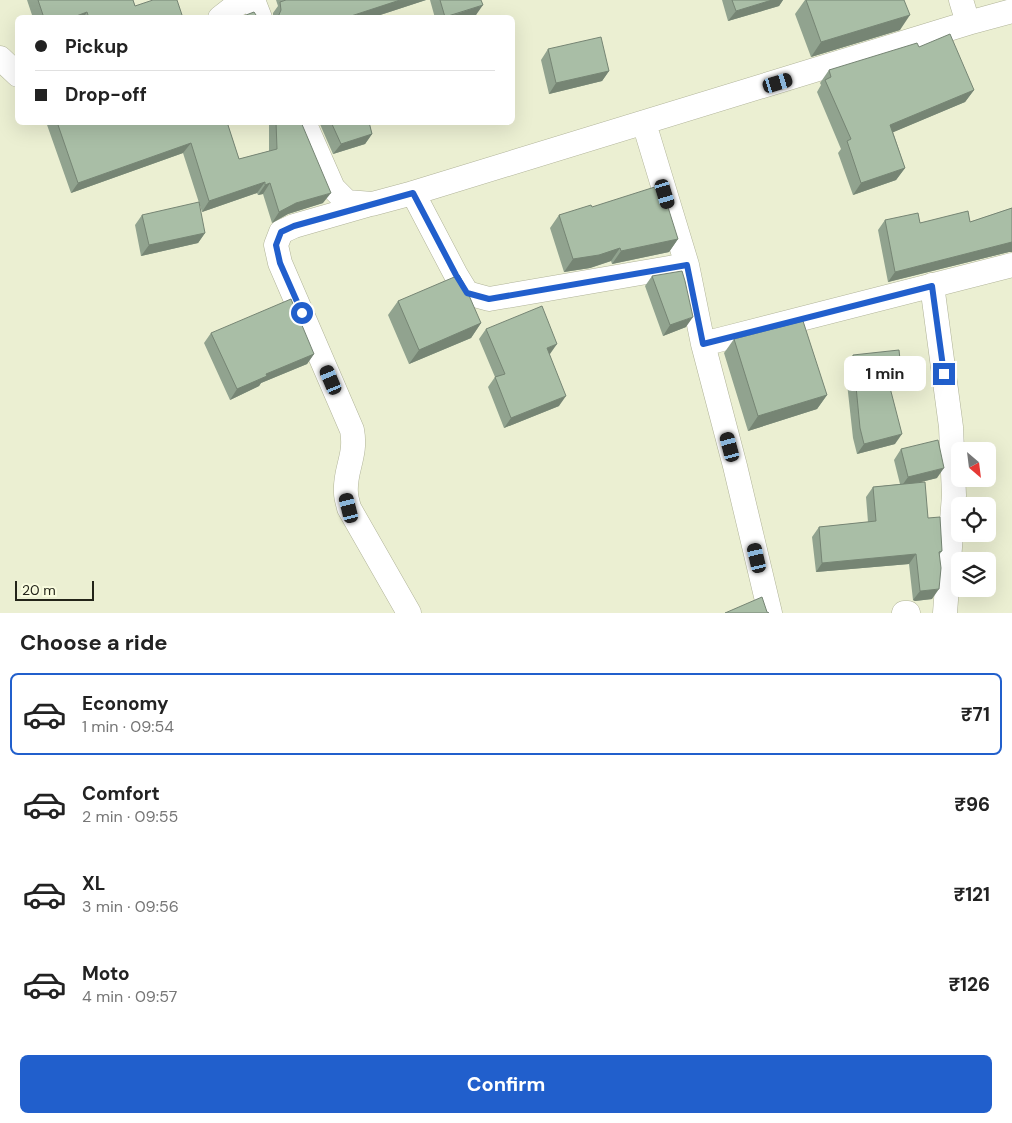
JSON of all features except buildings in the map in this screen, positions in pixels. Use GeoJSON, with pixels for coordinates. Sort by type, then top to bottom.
{"type":"FeatureCollection","features":[{"type":"Feature","properties":{"kind":"street"},"geometry":{"type":"LineString","coordinates":[[224,15],[243,0]]}},
{"type":"Feature","properties":{"kind":"street"},"geometry":{"type":"LineString","coordinates":[[252,0],[259,15]]}},
{"type":"Feature","properties":{"kind":"street"},"geometry":{"type":"LineString","coordinates":[[961,0],[968,23]]}},
{"type":"Feature","properties":{"kind":"street"},"geometry":{"type":"LineString","coordinates":[[409,613],[349,508],[346,480],[355,443],[352,430],[280,263],[276,245],[281,232],[294,226],[413,193],[1012,11]]}},
{"type":"Feature","properties":{"kind":"street"},"geometry":{"type":"LineString","coordinates":[[0,58],[15,72]]}},
{"type":"Feature","properties":{"kind":"street"},"geometry":{"type":"LineString","coordinates":[[644,123],[687,265],[703,344],[735,466],[770,613]]}},
{"type":"Feature","properties":{"kind":"street"},"geometry":{"type":"LineString","coordinates":[[305,125],[333,188],[347,202],[372,204]]}},
{"type":"Feature","properties":{"kind":"street"},"geometry":{"type":"LineString","coordinates":[[413,193],[467,293],[489,299],[687,265]]}},
{"type":"Feature","properties":{"kind":"street"},"geometry":{"type":"LineString","coordinates":[[703,344],[1012,265]]}},
{"type":"Feature","properties":{"kind":"street"},"geometry":{"type":"LineString","coordinates":[[932,286],[952,427],[954,495],[946,613]]}},
{"type":"Feature","properties":{"kind":"route"},"geometry":{"type":"LineString","coordinates":[[302,313],[280,263],[276,245],[281,232],[294,226],[413,193],[467,293],[489,299],[687,265],[703,344],[932,286],[944,374]]}}]}
